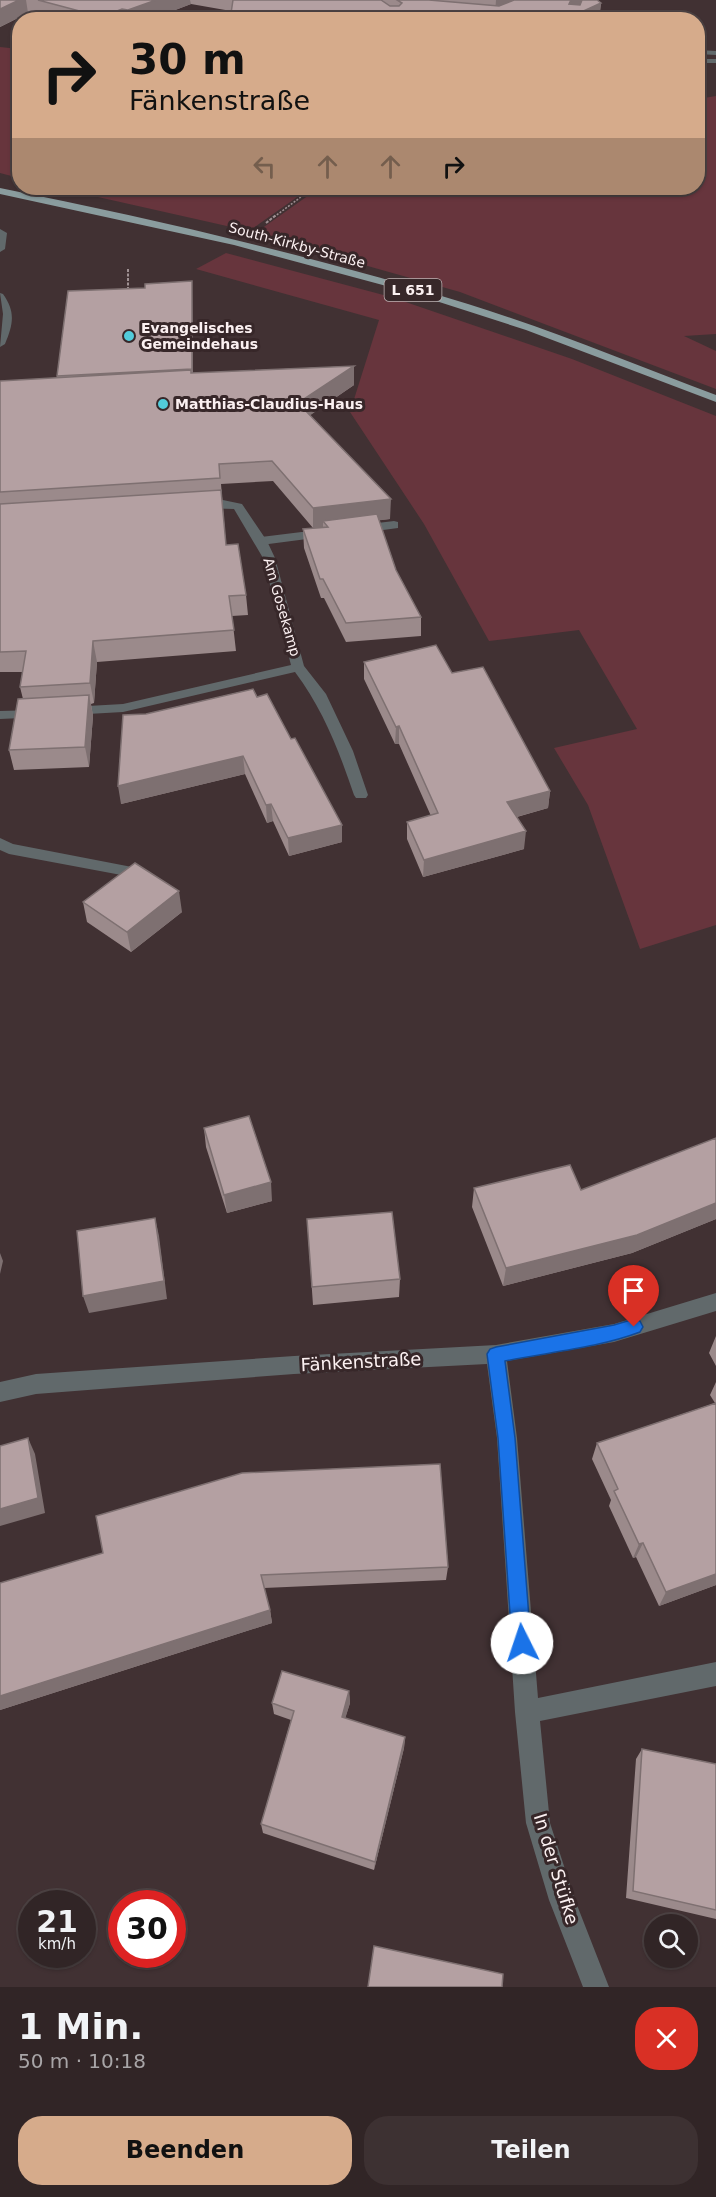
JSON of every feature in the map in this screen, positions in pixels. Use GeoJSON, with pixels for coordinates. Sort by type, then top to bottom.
{"type":"FeatureCollection","features":[{"type":"Feature","properties":{"kind":"main road","name":"South-Kirkby-Straße"},"geometry":{"type":"LineString","coordinates":[[22,195],[238,243],[468,307],[716,399]]}},
{"type":"Feature","properties":{"kind":"street"},"geometry":{"type":"LineString","coordinates":[[576,12],[589,6],[599,12]]}},
{"type":"Feature","properties":{"kind":"street"},"geometry":{"type":"LineString","coordinates":[[0,232],[0,249]]}},
{"type":"Feature","properties":{"kind":"street"},"geometry":{"type":"LineString","coordinates":[[0,296],[8,307],[10,316],[0,344]]}},
{"type":"Feature","properties":{"kind":"street","name":"Am Gosekamp"},"geometry":{"type":"LineString","coordinates":[[183,506],[218,503],[238,506],[261,541],[269,558],[298,667],[319,694],[346,751],[361,795]]}},
{"type":"Feature","properties":{"kind":"street"},"geometry":{"type":"LineString","coordinates":[[261,541],[394,525]]}},
{"type":"Feature","properties":{"kind":"street","name":"Am Gosekamp"},"geometry":{"type":"LineString","coordinates":[[0,715],[123,708],[298,667]]}},
{"type":"Feature","properties":{"kind":"street"},"geometry":{"type":"LineString","coordinates":[[0,843],[9,849],[132,872]]}},
{"type":"Feature","properties":{"kind":"street","name":"Fänkenstraße"},"geometry":{"type":"LineString","coordinates":[[0,1392],[36,1384],[235,1369],[496,1354],[614,1333],[716,1302]]}},
{"type":"Feature","properties":{"kind":"street","name":"In der Stüfke"},"geometry":{"type":"LineString","coordinates":[[496,1354],[507,1438],[527,1712],[538,1823],[562,1900],[596,1987]]}},
{"type":"Feature","properties":{"kind":"street"},"geometry":{"type":"LineString","coordinates":[[527,1712],[716,1674]]}},
{"type":"Feature","properties":{"kind":"path"},"geometry":{"type":"LineString","coordinates":[[238,243],[306,195]]}},
{"type":"Feature","properties":{"kind":"path"},"geometry":{"type":"LineString","coordinates":[[128,269],[128,301]]}},
{"type":"Feature","properties":{"kind":"shaded area"},"geometry":{"type":"Polygon","coordinates":[[[0,47],[12,48],[12,176],[0,173],[0,47]]]}},
{"type":"Feature","properties":{"kind":"shaded area"},"geometry":{"type":"Polygon","coordinates":[[[716,96],[716,334],[684,336],[716,351],[716,389],[460,292],[254,234],[309,195],[705,195],[705,98],[716,96]]]}},
{"type":"Feature","properties":{"kind":"shaded area"},"geometry":{"type":"Polygon","coordinates":[[[89,195],[300,195],[249,231],[89,195]]]}},
{"type":"Feature","properties":{"kind":"shaded area"},"geometry":{"type":"Polygon","coordinates":[[[226,253],[391,297],[572,359],[716,416],[716,925],[640,949],[588,805],[554,748],[637,729],[579,630],[489,641],[424,524],[350,412],[379,320],[196,269],[226,253]]]}},
{"type":"Feature","properties":{"kind":"building"},"geometry":{"type":"Polygon","coordinates":[[[0,0],[19,0],[0,9],[0,0]]]}},
{"type":"Feature","properties":{"kind":"building"},"geometry":{"type":"Polygon","coordinates":[[[38,0],[156,0],[128,10],[83,12],[38,0]]]}},
{"type":"Feature","properties":{"kind":"building"},"geometry":{"type":"Polygon","coordinates":[[[233,0],[381,0],[390,6],[399,6],[402,3],[397,0],[429,0],[499,6],[514,0],[571,0],[569,4],[580,5],[582,0],[597,0],[601,3],[581,12],[231,12],[233,0]]]}},
{"type":"Feature","properties":{"kind":"building"},"geometry":{"type":"Polygon","coordinates":[[[192,281],[192,369],[57,376],[68,291],[145,288],[145,284],[192,281]]]}},
{"type":"Feature","properties":{"kind":"building"},"geometry":{"type":"Polygon","coordinates":[[[354,366],[298,403],[391,499],[313,508],[272,461],[219,464],[220,478],[0,492],[0,381],[191,370],[191,373],[354,366]]]}},
{"type":"Feature","properties":{"kind":"building"},"geometry":{"type":"Polygon","coordinates":[[[221,490],[226,545],[238,544],[246,595],[229,596],[234,630],[93,641],[90,683],[20,687],[26,651],[0,652],[0,504],[221,490]]]}},
{"type":"Feature","properties":{"kind":"building"},"geometry":{"type":"Polygon","coordinates":[[[377,514],[396,570],[421,617],[346,623],[323,579],[320,579],[303,529],[328,527],[323,521],[377,514]]]}},
{"type":"Feature","properties":{"kind":"building"},"geometry":{"type":"Polygon","coordinates":[[[436,645],[452,673],[483,667],[550,791],[507,802],[526,831],[424,860],[407,822],[438,813],[399,726],[396,727],[364,662],[436,645]]]}},
{"type":"Feature","properties":{"kind":"building"},"geometry":{"type":"Polygon","coordinates":[[[253,689],[257,697],[267,694],[291,739],[295,738],[342,825],[288,838],[271,804],[266,805],[243,756],[118,786],[123,715],[146,714],[253,689]]]}},
{"type":"Feature","properties":{"kind":"building"},"geometry":{"type":"Polygon","coordinates":[[[89,695],[85,747],[9,750],[18,699],[89,695]]]}},
{"type":"Feature","properties":{"kind":"building"},"geometry":{"type":"Polygon","coordinates":[[[135,863],[179,891],[127,932],[83,902],[135,863]]]}},
{"type":"Feature","properties":{"kind":"building"},"geometry":{"type":"Polygon","coordinates":[[[249,1116],[271,1182],[224,1195],[204,1128],[249,1116]]]}},
{"type":"Feature","properties":{"kind":"building"},"geometry":{"type":"Polygon","coordinates":[[[716,1138],[716,1203],[637,1235],[506,1268],[474,1188],[570,1165],[581,1190],[716,1138]]]}},
{"type":"Feature","properties":{"kind":"building"},"geometry":{"type":"Polygon","coordinates":[[[392,1212],[400,1279],[312,1287],[307,1219],[392,1212]]]}},
{"type":"Feature","properties":{"kind":"building"},"geometry":{"type":"Polygon","coordinates":[[[155,1218],[164,1281],[83,1296],[77,1231],[155,1218]]]}},
{"type":"Feature","properties":{"kind":"building"},"geometry":{"type":"Polygon","coordinates":[[[716,1403],[716,1574],[666,1592],[643,1543],[639,1544],[614,1491],[618,1489],[597,1443],[716,1403]]]}},
{"type":"Feature","properties":{"kind":"building"},"geometry":{"type":"Polygon","coordinates":[[[28,1438],[38,1498],[0,1509],[0,1446],[28,1438]]]}},
{"type":"Feature","properties":{"kind":"building"},"geometry":{"type":"Polygon","coordinates":[[[440,1464],[448,1567],[261,1575],[270,1610],[0,1696],[0,1583],[103,1553],[96,1516],[242,1473],[440,1464]]]}},
{"type":"Feature","properties":{"kind":"building"},"geometry":{"type":"Polygon","coordinates":[[[282,1671],[349,1691],[342,1717],[405,1737],[375,1862],[261,1824],[294,1711],[272,1703],[282,1671]]]}},
{"type":"Feature","properties":{"kind":"building"},"geometry":{"type":"Polygon","coordinates":[[[642,1749],[716,1764],[716,1910],[633,1891],[642,1749]]]}},
{"type":"Feature","properties":{"kind":"building"},"geometry":{"type":"Polygon","coordinates":[[[374,1946],[503,1974],[502,1987],[368,1987],[374,1946]]]}},
{"type":"Feature","properties":{"kind":"place","name":"Evangelisches Gemeindehaus"},"geometry":{"type":"Point","coordinates":[129,336]}},
{"type":"Feature","properties":{"kind":"place","name":"Matthias-Claudius-Haus"},"geometry":{"type":"Point","coordinates":[163,404]}},
{"type":"Feature","properties":{"kind":"route"},"geometry":{"type":"LineString","coordinates":[[522,1643],[507,1438],[496,1354],[614,1333],[634,1327]]}}]}
